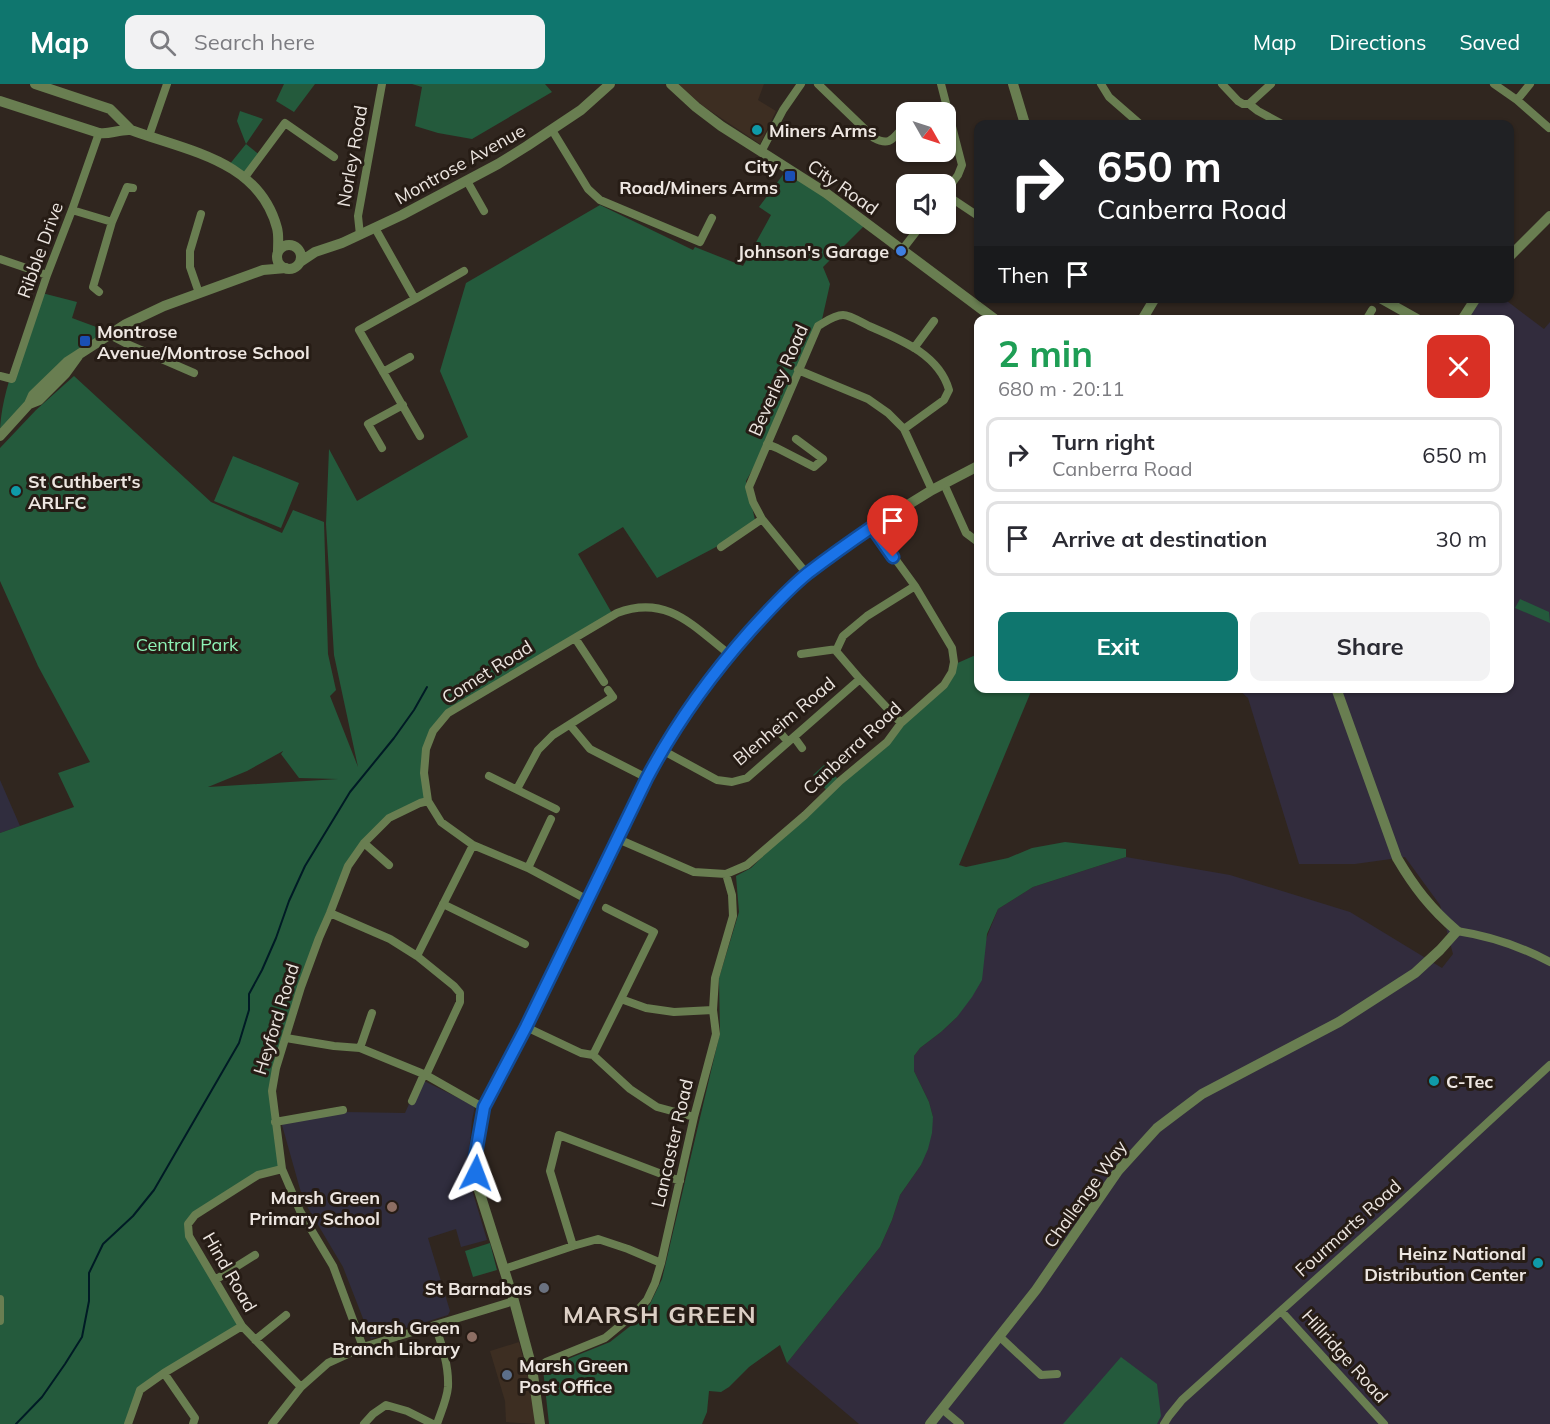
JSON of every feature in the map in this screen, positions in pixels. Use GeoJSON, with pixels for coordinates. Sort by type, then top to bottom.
{"type":"FeatureCollection","features":[{"type":"Feature","properties":{"kind":"street"},"geometry":{"type":"LineString","coordinates":[[35,84],[110,110],[131,130]]}},
{"type":"Feature","properties":{"kind":"street"},"geometry":{"type":"LineString","coordinates":[[150,136],[167,84]]}},
{"type":"Feature","properties":{"kind":"street","name":"Norley Road"},"geometry":{"type":"LineString","coordinates":[[360,235],[358,216],[382,84]]}},
{"type":"Feature","properties":{"kind":"street","name":"Montrose Avenue"},"geometry":{"type":"LineString","coordinates":[[300,262],[315,252],[375,228],[467,181],[552,130],[581,110],[609,84]]}},
{"type":"Feature","properties":{"kind":"street","name":"City Road"},"geometry":{"type":"LineString","coordinates":[[671,84],[721,126],[826,193],[989,315]]}},
{"type":"Feature","properties":{"kind":"street"},"geometry":{"type":"LineString","coordinates":[[761,152],[783,110],[801,84]]}},
{"type":"Feature","properties":{"kind":"street"},"geometry":{"type":"LineString","coordinates":[[818,84],[874,138],[884,142],[889,141],[896,134]]}},
{"type":"Feature","properties":{"kind":"street"},"geometry":{"type":"LineString","coordinates":[[942,84],[943,102]]}},
{"type":"Feature","properties":{"kind":"street"},"geometry":{"type":"LineString","coordinates":[[1012,84],[1024,120]]}},
{"type":"Feature","properties":{"kind":"street"},"geometry":{"type":"LineString","coordinates":[[1101,84],[1109,97],[1135,120]]}},
{"type":"Feature","properties":{"kind":"street"},"geometry":{"type":"LineString","coordinates":[[1222,84],[1238,101],[1249,104],[1275,120]]}},
{"type":"Feature","properties":{"kind":"street"},"geometry":{"type":"LineString","coordinates":[[1249,104],[1271,84]]}},
{"type":"Feature","properties":{"kind":"street"},"geometry":{"type":"LineString","coordinates":[[1494,84],[1517,100],[1549,128]]}},
{"type":"Feature","properties":{"kind":"street"},"geometry":{"type":"LineString","coordinates":[[1517,100],[1530,84]]}},
{"type":"Feature","properties":{"kind":"street"},"geometry":{"type":"LineString","coordinates":[[0,101],[99,133],[131,130],[207,155],[229,165],[245,177],[265,200],[278,230],[278,261],[286,268]]}},
{"type":"Feature","properties":{"kind":"street"},"geometry":{"type":"LineString","coordinates":[[114,131],[119,123],[118,118]]}},
{"type":"Feature","properties":{"kind":"street"},"geometry":{"type":"LineString","coordinates":[[245,177],[285,123],[334,157]]}},
{"type":"Feature","properties":{"kind":"street"},"geometry":{"type":"LineString","coordinates":[[552,130],[595,197],[625,212],[700,242],[712,218]]}},
{"type":"Feature","properties":{"kind":"street","name":"Ribble Drive"},"geometry":{"type":"LineString","coordinates":[[0,376],[12,379],[99,133]]}},
{"type":"Feature","properties":{"kind":"street"},"geometry":{"type":"LineString","coordinates":[[956,147],[962,165],[956,178]]}},
{"type":"Feature","properties":{"kind":"street"},"geometry":{"type":"LineString","coordinates":[[467,181],[484,211]]}},
{"type":"Feature","properties":{"kind":"street"},"geometry":{"type":"LineString","coordinates":[[99,292],[93,287],[112,222],[126,187],[133,188]]}},
{"type":"Feature","properties":{"kind":"street"},"geometry":{"type":"LineString","coordinates":[[956,201],[974,213]]}},
{"type":"Feature","properties":{"kind":"street"},"geometry":{"type":"LineString","coordinates":[[72,210],[112,222]]}},
{"type":"Feature","properties":{"kind":"street"},"geometry":{"type":"LineString","coordinates":[[199,293],[190,267],[190,251],[201,214]]}},
{"type":"Feature","properties":{"kind":"street"},"geometry":{"type":"LineString","coordinates":[[1514,252],[1550,216]]}},
{"type":"Feature","properties":{"kind":"street"},"geometry":{"type":"LineString","coordinates":[[375,228],[415,299]]}},
{"type":"Feature","properties":{"kind":"street"},"geometry":{"type":"LineString","coordinates":[[0,436],[29,405],[39,400],[65,374],[80,353],[108,334],[145,314],[263,270],[294,268],[300,262],[301,254],[278,230]]}},
{"type":"Feature","properties":{"kind":"street"},"geometry":{"type":"LineString","coordinates":[[902,250],[914,234]]}},
{"type":"Feature","properties":{"kind":"street"},"geometry":{"type":"LineString","coordinates":[[263,270],[287,245],[315,252]]}},
{"type":"Feature","properties":{"kind":"street"},"geometry":{"type":"LineString","coordinates":[[0,259],[47,275]]}},
{"type":"Feature","properties":{"kind":"street"},"geometry":{"type":"LineString","coordinates":[[420,436],[359,330],[464,271]]}},
{"type":"Feature","properties":{"kind":"street"},"geometry":{"type":"LineString","coordinates":[[1390,303],[1410,315]]}},
{"type":"Feature","properties":{"kind":"street"},"geometry":{"type":"LineString","coordinates":[[1369,315],[1372,310]]}},
{"type":"Feature","properties":{"kind":"street","name":"Beverley Road"},"geometry":{"type":"LineString","coordinates":[[807,574],[762,519],[753,502],[749,487],[818,326],[844,315],[904,341],[924,354],[936,368],[947,382],[949,390],[944,400],[904,429]]}},
{"type":"Feature","properties":{"kind":"street"},"geometry":{"type":"LineString","coordinates":[[914,348],[934,321]]}},
{"type":"Feature","properties":{"kind":"street"},"geometry":{"type":"LineString","coordinates":[[108,334],[194,373]]}},
{"type":"Feature","properties":{"kind":"street"},"geometry":{"type":"LineString","coordinates":[[384,372],[410,357]]}},
{"type":"Feature","properties":{"kind":"street"},"geometry":{"type":"LineString","coordinates":[[798,370],[868,399],[888,413],[904,429],[932,490]]}},
{"type":"Feature","properties":{"kind":"street"},"geometry":{"type":"LineString","coordinates":[[382,448],[368,424],[403,405]]}},
{"type":"Feature","properties":{"kind":"street"},"geometry":{"type":"LineString","coordinates":[[767,444],[814,467],[823,459],[796,439]]}},
{"type":"Feature","properties":{"kind":"street"},"geometry":{"type":"LineString","coordinates":[[540,1424],[532,1368],[477,1181],[475,1158],[484,1107],[526,1027],[662,750],[694,701],[729,654],[775,604],[807,574],[872,527],[932,490],[974,468]]}},
{"type":"Feature","properties":{"kind":"street"},"geometry":{"type":"LineString","coordinates":[[944,484],[966,533],[974,539]]}},
{"type":"Feature","properties":{"kind":"street"},"geometry":{"type":"LineString","coordinates":[[721,547],[762,519]]}},
{"type":"Feature","properties":{"kind":"street","name":"Canberra Road"},"geometry":{"type":"LineString","coordinates":[[618,839],[694,872],[726,874],[805,815],[840,781],[887,742],[901,723],[944,685],[952,672],[954,662],[952,648],[915,586],[872,527]]}},
{"type":"Feature","properties":{"kind":"street"},"geometry":{"type":"LineString","coordinates":[[901,723],[836,651],[843,636],[867,615],[915,586]]}},
{"type":"Feature","properties":{"kind":"street","name":"Comet Road"},"geometry":{"type":"LineString","coordinates":[[588,900],[528,868],[473,845],[441,822],[428,801],[424,773],[426,749],[433,731],[448,713],[617,613],[631,608],[655,607],[675,614],[729,654]]}},
{"type":"Feature","properties":{"kind":"street"},"geometry":{"type":"LineString","coordinates":[[517,789],[538,750],[553,735],[613,697],[575,638]]}},
{"type":"Feature","properties":{"kind":"street"},"geometry":{"type":"LineString","coordinates":[[801,654],[837,649]]}},
{"type":"Feature","properties":{"kind":"street","name":"Blenheim Road"},"geometry":{"type":"LineString","coordinates":[[662,750],[717,780],[732,782],[747,778],[860,679]]}},
{"type":"Feature","properties":{"kind":"street"},"geometry":{"type":"LineString","coordinates":[[1338,693],[1397,858],[1425,902],[1457,931],[1504,941],[1550,962]]}},
{"type":"Feature","properties":{"kind":"street"},"geometry":{"type":"LineString","coordinates":[[570,725],[590,749],[647,778]]}},
{"type":"Feature","properties":{"kind":"street"},"geometry":{"type":"LineString","coordinates":[[778,730],[802,748]]}},
{"type":"Feature","properties":{"kind":"street"},"geometry":{"type":"LineString","coordinates":[[489,776],[556,809]]}},
{"type":"Feature","properties":{"kind":"street","name":"Heyford Road"},"geometry":{"type":"LineString","coordinates":[[363,1347],[333,1266],[300,1211],[282,1169],[272,1091],[276,1068],[301,987],[348,866],[364,843],[389,818],[428,801]]}},
{"type":"Feature","properties":{"kind":"street"},"geometry":{"type":"LineString","coordinates":[[528,868],[551,819]]}},
{"type":"Feature","properties":{"kind":"street"},"geometry":{"type":"LineString","coordinates":[[364,843],[389,865]]}},
{"type":"Feature","properties":{"kind":"street"},"geometry":{"type":"LineString","coordinates":[[417,956],[473,845]]}},
{"type":"Feature","properties":{"kind":"street","name":"Lancaster Road"},"geometry":{"type":"LineString","coordinates":[[546,1362],[605,1338],[647,1300],[655,1283],[716,1034],[713,1010],[715,978],[733,916],[732,895],[726,874]]}},
{"type":"Feature","properties":{"kind":"street"},"geometry":{"type":"LineString","coordinates":[[443,904],[525,944]]}},
{"type":"Feature","properties":{"kind":"street"},"geometry":{"type":"LineString","coordinates":[[593,1056],[654,932],[606,908]]}},
{"type":"Feature","properties":{"kind":"street"},"geometry":{"type":"LineString","coordinates":[[330,914],[390,939],[417,956],[460,993],[460,1002],[412,1101]]}},
{"type":"Feature","properties":{"kind":"street","name":"Challenge Way"},"geometry":{"type":"LineString","coordinates":[[930,1424],[1036,1290],[1118,1171],[1157,1128],[1202,1094],[1339,1022],[1415,973],[1457,931]]}},
{"type":"Feature","properties":{"kind":"street"},"geometry":{"type":"LineString","coordinates":[[621,999],[646,1008],[674,1012],[713,1010]]}},
{"type":"Feature","properties":{"kind":"street"},"geometry":{"type":"LineString","coordinates":[[360,1048],[372,1013]]}},
{"type":"Feature","properties":{"kind":"street"},"geometry":{"type":"LineString","coordinates":[[526,1027],[580,1053],[593,1056],[630,1089],[657,1107],[694,1117]]}},
{"type":"Feature","properties":{"kind":"street"},"geometry":{"type":"LineString","coordinates":[[286,1038],[360,1048],[425,1074],[484,1107]]}},
{"type":"Feature","properties":{"kind":"street","name":"Fourmarts Road"},"geometry":{"type":"LineString","coordinates":[[1166,1420],[1182,1400],[1550,1065]]}},
{"type":"Feature","properties":{"kind":"street"},"geometry":{"type":"LineString","coordinates":[[275,1122],[343,1110]]}},
{"type":"Feature","properties":{"kind":"street"},"geometry":{"type":"LineString","coordinates":[[573,1246],[550,1171],[559,1135],[680,1181]]}},
{"type":"Feature","properties":{"kind":"street","name":"Hind Road"},"geometry":{"type":"LineString","coordinates":[[282,1169],[258,1175],[195,1215],[188,1224],[189,1236],[242,1326],[301,1387]]}},
{"type":"Feature","properties":{"kind":"street"},"geometry":{"type":"LineString","coordinates":[[504,1269],[598,1239],[661,1263]]}},
{"type":"Feature","properties":{"kind":"street"},"geometry":{"type":"LineString","coordinates":[[215,1280],[255,1255]]}},
{"type":"Feature","properties":{"kind":"street"},"geometry":{"type":"LineString","coordinates":[[0,1299],[0,1321]]}},
{"type":"Feature","properties":{"kind":"street"},"geometry":{"type":"LineString","coordinates":[[272,1424],[301,1387],[328,1363],[363,1347],[514,1301]]}},
{"type":"Feature","properties":{"kind":"street","name":"Hillridge Road"},"geometry":{"type":"LineString","coordinates":[[1281,1311],[1384,1424]]}},
{"type":"Feature","properties":{"kind":"street"},"geometry":{"type":"LineString","coordinates":[[255,1340],[286,1315]]}},
{"type":"Feature","properties":{"kind":"street"},"geometry":{"type":"LineString","coordinates":[[364,1424],[386,1405],[407,1411],[435,1424],[448,1388],[447,1369],[435,1325]]}},
{"type":"Feature","properties":{"kind":"street"},"geometry":{"type":"LineString","coordinates":[[128,1424],[140,1390],[242,1326]]}},
{"type":"Feature","properties":{"kind":"street"},"geometry":{"type":"LineString","coordinates":[[1000,1337],[1041,1375],[1057,1374]]}},
{"type":"Feature","properties":{"kind":"street"},"geometry":{"type":"LineString","coordinates":[[164,1373],[195,1418],[193,1424]]}},
{"type":"Feature","properties":{"kind":"street"},"geometry":{"type":"LineString","coordinates":[[942,1409],[960,1424]]}},
{"type":"Feature","properties":{"kind":"shaded area"},"geometry":{"type":"Polygon","coordinates":[[[678,84],[764,84],[758,100],[776,111],[760,144],[703,106],[678,84]]]}},
{"type":"Feature","properties":{"kind":"shaded area"},"geometry":{"type":"Polygon","coordinates":[[[1470,303],[1510,303],[1544,329],[1550,322],[1550,1424],[859,1424],[787,1363],[880,1247],[900,1195],[921,1165],[933,1117],[929,1102],[914,1071],[914,1056],[920,1048],[957,1017],[998,909],[1033,887],[1126,857],[1230,875],[1350,912],[1442,968],[1453,954],[1440,905],[1405,857],[1355,864],[1299,864],[1248,698],[1242,693],[1514,693],[1514,315],[1463,315],[1470,303]]]}},
{"type":"Feature","properties":{"kind":"shaded area"},"geometry":{"type":"Polygon","coordinates":[[[0,780],[20,826],[0,833],[0,780]]]}},
{"type":"Feature","properties":{"kind":"shaded area","name":"Marsh Green Primary School"},"geometry":{"type":"Polygon","coordinates":[[[420,1079],[475,1106],[467,1173],[487,1240],[461,1247],[456,1229],[428,1238],[450,1311],[448,1315],[371,1339],[343,1267],[305,1203],[282,1125],[345,1112],[405,1113],[420,1079]]]}},
{"type":"Feature","properties":{"kind":"shaded area"},"geometry":{"type":"Polygon","coordinates":[[[519,1342],[533,1396],[535,1424],[506,1422],[505,1401],[490,1351],[519,1342]]]}},
{"type":"Feature","properties":{"kind":"green space"},"geometry":{"type":"Polygon","coordinates":[[[284,84],[315,84],[294,112],[276,101],[284,84]]]}},
{"type":"Feature","properties":{"kind":"green space"},"geometry":{"type":"Polygon","coordinates":[[[412,84],[545,84],[552,92],[472,139],[415,126],[422,87],[412,84]]]}},
{"type":"Feature","properties":{"kind":"green space"},"geometry":{"type":"Polygon","coordinates":[[[240,111],[263,119],[246,144],[237,121],[240,111]]]}},
{"type":"Feature","properties":{"kind":"green space"},"geometry":{"type":"Polygon","coordinates":[[[246,144],[261,156],[245,177],[229,165],[246,144]]]}},
{"type":"Feature","properties":{"kind":"green space","name":"Central Park"},"geometry":{"type":"Polygon","coordinates":[[[785,172],[867,223],[823,267],[830,284],[821,324],[767,444],[746,481],[755,520],[716,547],[657,578],[623,527],[578,554],[613,615],[448,713],[426,749],[428,801],[389,818],[348,866],[286,1038],[272,1091],[282,1169],[258,1175],[188,1224],[192,1242],[242,1326],[138,1393],[128,1424],[0,1424],[0,833],[74,807],[58,773],[90,762],[38,666],[0,581],[0,448],[36,410],[74,376],[211,502],[282,533],[293,510],[324,522],[328,654],[336,690],[330,696],[358,767],[334,655],[326,524],[329,449],[357,501],[468,437],[440,371],[466,283],[600,205],[693,250],[695,247],[743,266],[771,215],[759,207],[785,172]],[[283,751],[247,771],[208,787],[338,779],[299,778],[281,754],[283,751]]]}},
{"type":"Feature","properties":{"kind":"green space"},"geometry":{"type":"Polygon","coordinates":[[[42,293],[77,302],[72,318],[107,331],[52,373],[0,435],[4,399],[9,381],[42,293]]]}},
{"type":"Feature","properties":{"kind":"green space"},"geometry":{"type":"Polygon","coordinates":[[[233,456],[299,483],[281,528],[214,501],[233,456]]]}},
{"type":"Feature","properties":{"kind":"green space"},"geometry":{"type":"Polygon","coordinates":[[[1520,599],[1549,612],[1550,623],[1515,608],[1520,599]]]}},
{"type":"Feature","properties":{"kind":"green space"},"geometry":{"type":"Polygon","coordinates":[[[974,656],[974,693],[1030,693],[959,865],[966,867],[1008,858],[1032,848],[1065,842],[1126,849],[1126,857],[1033,887],[998,909],[987,934],[982,980],[957,1017],[920,1048],[914,1056],[914,1071],[929,1102],[933,1117],[928,1149],[921,1165],[900,1195],[880,1247],[787,1363],[780,1345],[749,1367],[729,1387],[721,1392],[709,1391],[707,1412],[702,1424],[549,1424],[543,1369],[610,1342],[633,1324],[650,1304],[662,1279],[720,1033],[719,978],[739,912],[736,876],[751,868],[828,792],[813,775],[824,765],[840,781],[940,688],[953,665],[974,656]]]}},
{"type":"Feature","properties":{"kind":"green space"},"geometry":{"type":"Polygon","coordinates":[[[490,1243],[497,1270],[473,1277],[465,1251],[490,1243]]]}},
{"type":"Feature","properties":{"kind":"green space"},"geometry":{"type":"Polygon","coordinates":[[[1121,1357],[1157,1384],[1161,1416],[1157,1424],[1063,1424],[1121,1357]]]}},
{"type":"Feature","properties":{"kind":"waterway"},"geometry":{"type":"LineString","coordinates":[[16,1424],[42,1397],[82,1337],[89,1301],[89,1273],[103,1244],[133,1216],[154,1190],[239,1043],[249,1010],[249,994],[262,970],[305,866],[350,792],[394,738],[427,687]]}},
{"type":"Feature","properties":{"kind":"place","name":"Miners Arms"},"geometry":{"type":"Point","coordinates":[757,130]}},
{"type":"Feature","properties":{"kind":"place","name":"City Road/Miners Arms"},"geometry":{"type":"Point","coordinates":[790,176]}},
{"type":"Feature","properties":{"kind":"place","name":"Johnson's Garage"},"geometry":{"type":"Point","coordinates":[901,251]}},
{"type":"Feature","properties":{"kind":"place","name":"Montrose Avenue/Montrose School"},"geometry":{"type":"Point","coordinates":[85,341]}},
{"type":"Feature","properties":{"kind":"place","name":"St Cuthbert's ARLFC"},"geometry":{"type":"Point","coordinates":[16,491]}},
{"type":"Feature","properties":{"kind":"place","name":"C-Tec"},"geometry":{"type":"Point","coordinates":[1434,1081]}},
{"type":"Feature","properties":{"kind":"place","name":"Marsh Green Primary School"},"geometry":{"type":"Point","coordinates":[392,1207]}},
{"type":"Feature","properties":{"kind":"place","name":"Heinz National Distribution Center"},"geometry":{"type":"Point","coordinates":[1538,1263]}},
{"type":"Feature","properties":{"kind":"place","name":"St Barnabas"},"geometry":{"type":"Point","coordinates":[544,1288]}},
{"type":"Feature","properties":{"kind":"place","name":"Marsh Green Branch Library"},"geometry":{"type":"Point","coordinates":[472,1337]}},
{"type":"Feature","properties":{"kind":"place","name":"Marsh Green Post Office"},"geometry":{"type":"Point","coordinates":[507,1375]}},
{"type":"Feature","properties":{"kind":"district","name":"MARSH GREEN"},"geometry":{"type":"Point","coordinates":[660,1314]}},
{"type":"Feature","properties":{"kind":"route"},"geometry":{"type":"LineString","coordinates":[[476,1173],[475,1158],[484,1107],[526,1027],[647,778],[694,701],[729,654],[775,604],[807,574],[855,539],[872,527],[893,557]]}}]}
